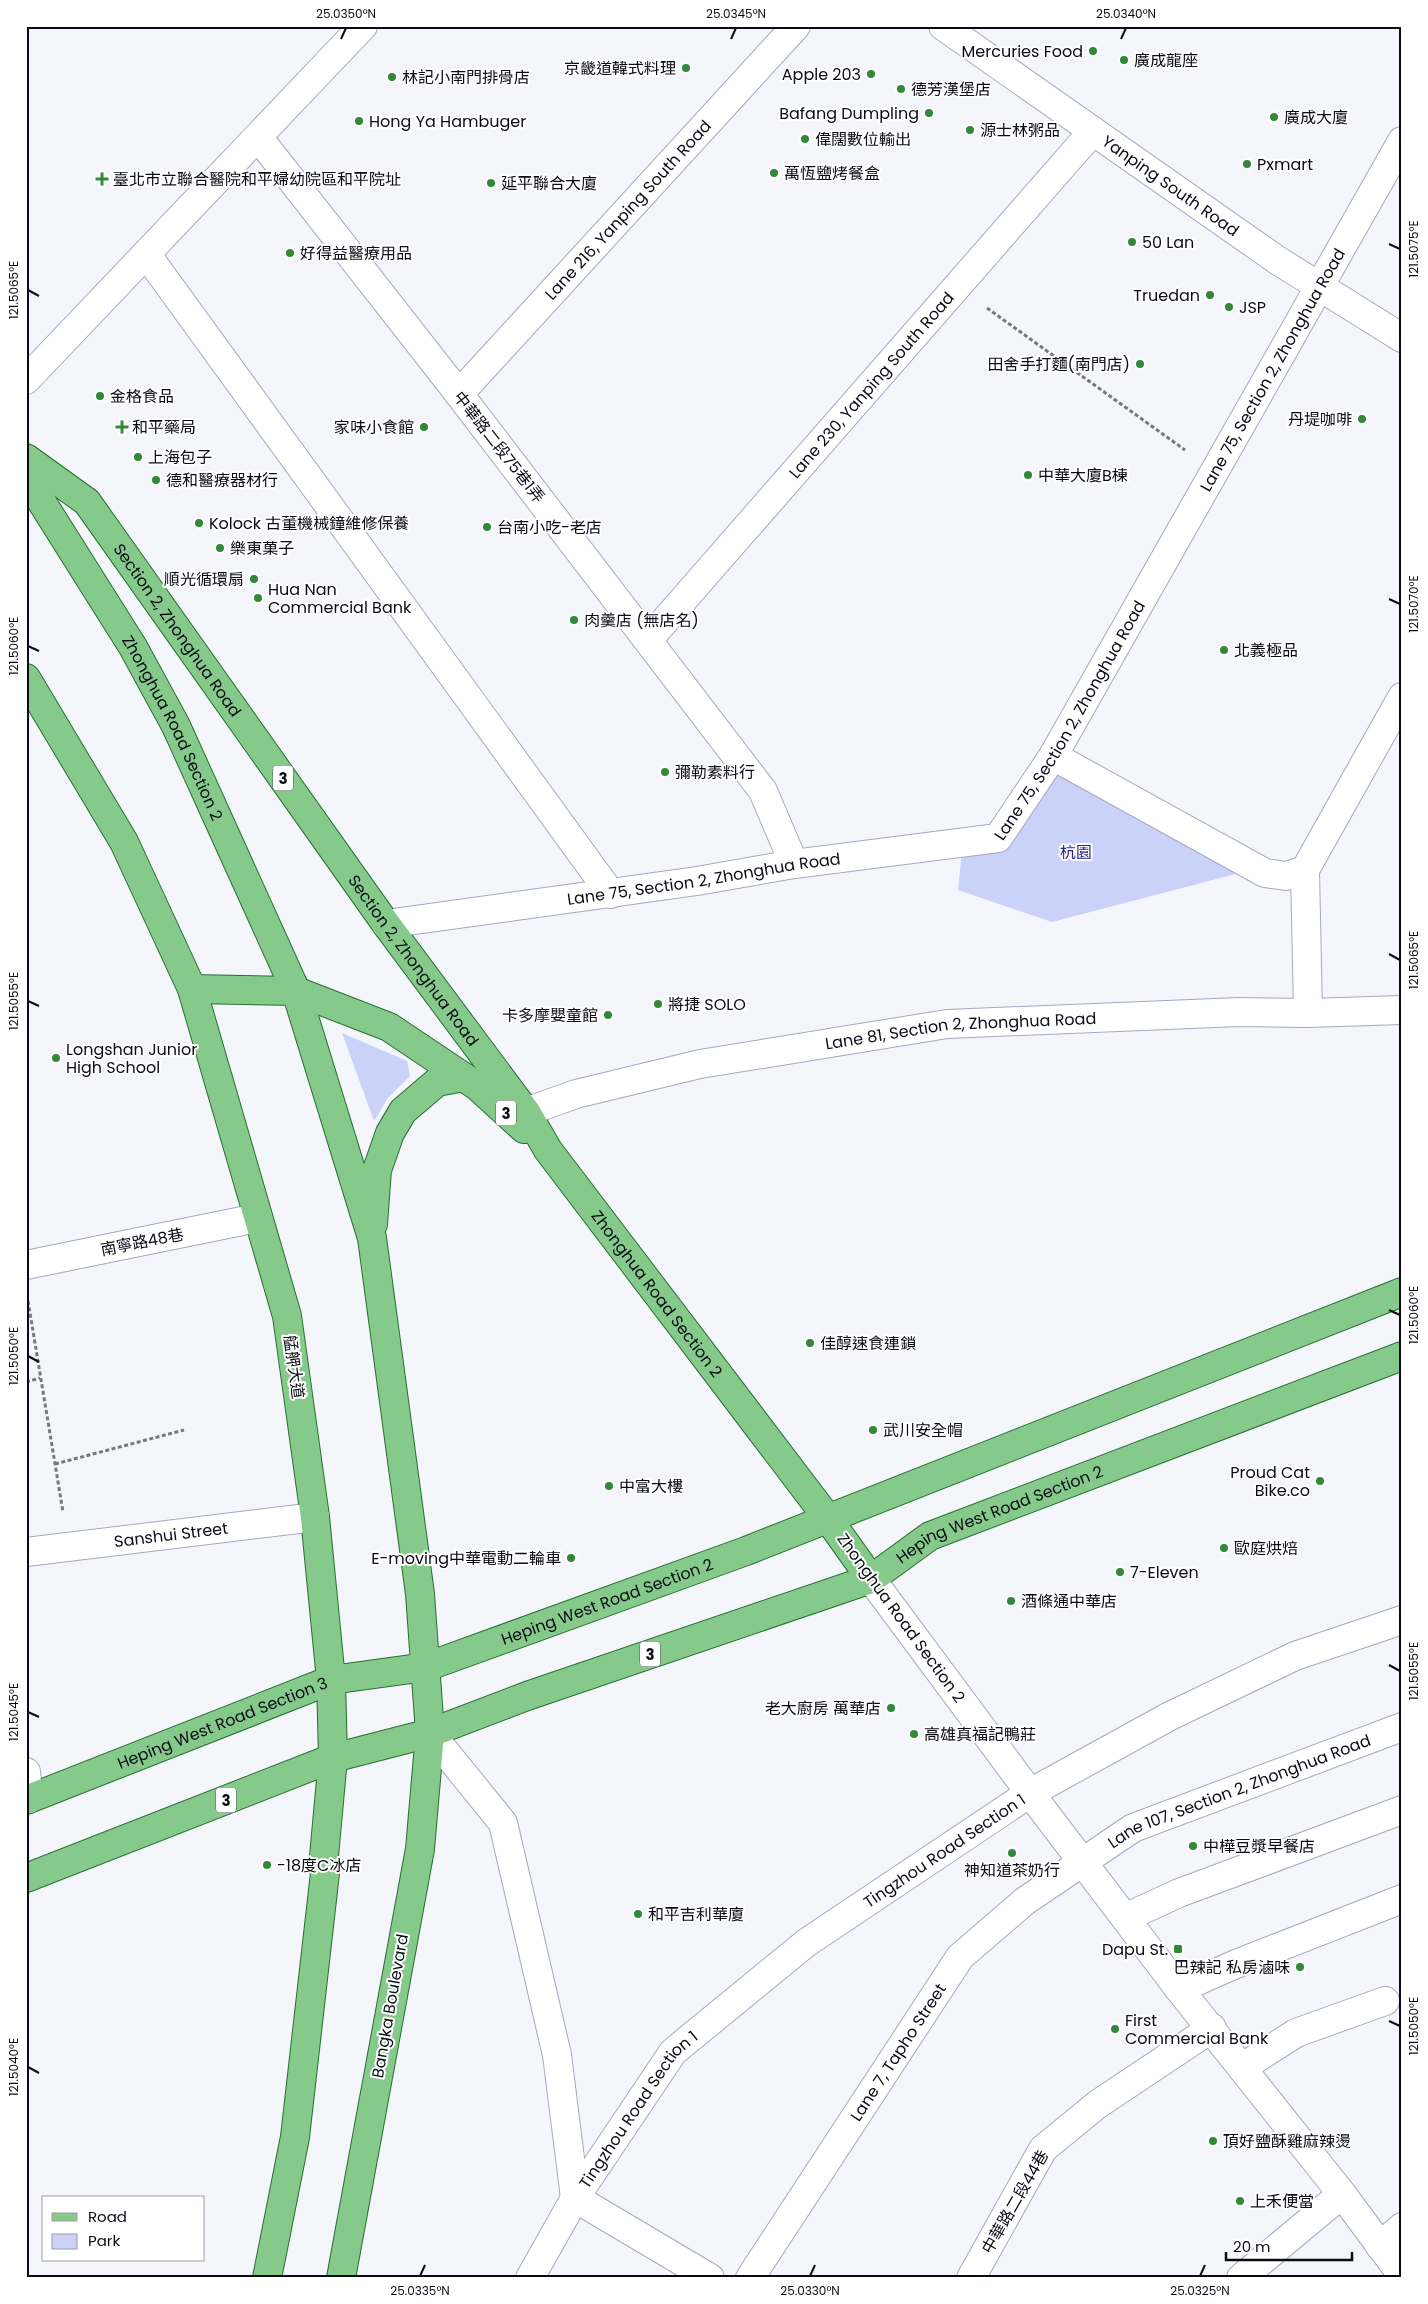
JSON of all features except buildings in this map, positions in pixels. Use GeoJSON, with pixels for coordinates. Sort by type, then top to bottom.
{"type":"FeatureCollection","features":[{"type":"Feature","properties":{"kind":"main road","name":"Section 2, Zhonghua Road"},"geometry":{"type":"LineString","coordinates":[[26,458],[86,502],[386,924],[526,1112],[548,1150]]}},
{"type":"Feature","properties":{"kind":"main road","name":"Zhonghua Road Section 2"},"geometry":{"type":"LineString","coordinates":[[26,477],[133,647],[176,726],[296,991]]}},
{"type":"Feature","properties":{"kind":"main road"},"geometry":{"type":"LineString","coordinates":[[26,678],[124,842],[192,989]]}},
{"type":"Feature","properties":{"kind":"main road","name":"3"},"geometry":{"type":"LineString","coordinates":[[192,989],[296,991],[389,1026],[464,1077],[548,1150]]}},
{"type":"Feature","properties":{"kind":"main road","name":"艋舺大道"},"geometry":{"type":"LineString","coordinates":[[192,989],[287,1316],[315,1517],[331,1680],[333,1758]]}},
{"type":"Feature","properties":{"kind":"main road"},"geometry":{"type":"LineString","coordinates":[[296,991],[372,1238],[420,1594],[430,1733]]}},
{"type":"Feature","properties":{"kind":"main road"},"geometry":{"type":"LineString","coordinates":[[372,1238],[378,1170],[390,1133],[403,1112],[423,1092],[437,1082],[464,1077]]}},
{"type":"Feature","properties":{"kind":"main road","name":"Zhonghua Road Section 2"},"geometry":{"type":"LineString","coordinates":[[548,1150],[829,1520],[871,1580]]}},
{"type":"Feature","properties":{"kind":"main road","name":"Heping West Road Section 2"},"geometry":{"type":"LineString","coordinates":[[426,1667],[829,1520],[1402,1292]]}},
{"type":"Feature","properties":{"kind":"main road","name":"Heping West Road Section 2"},"geometry":{"type":"LineString","coordinates":[[430,1733],[527,1696],[871,1580],[930,1536],[1402,1356]]}},
{"type":"Feature","properties":{"kind":"main road","name":"Heping West Road Section 3"},"geometry":{"type":"LineString","coordinates":[[28,1799],[331,1680],[426,1667]]}},
{"type":"Feature","properties":{"kind":"main road","name":"3"},"geometry":{"type":"LineString","coordinates":[[26,1878],[333,1758],[430,1733]]}},
{"type":"Feature","properties":{"kind":"main road","name":"Bangka Boulevard"},"geometry":{"type":"LineString","coordinates":[[341,2278],[420,1848],[430,1733]]}},
{"type":"Feature","properties":{"kind":"main road"},"geometry":{"type":"LineString","coordinates":[[267,2278],[296,2138],[325,1873],[323,1867],[333,1758]]}},
{"type":"Feature","properties":{"kind":"street"},"geometry":{"type":"LineString","coordinates":[[26,380],[363,26]]}},
{"type":"Feature","properties":{"kind":"street","name":"Lane 216, Yanping South Road"},"geometry":{"type":"LineString","coordinates":[[458,394],[796,26]]}},
{"type":"Feature","properties":{"kind":"street","name":"Yanping South Road"},"geometry":{"type":"LineString","coordinates":[[943,26],[1318,288],[1402,338]]}},
{"type":"Feature","properties":{"kind":"street","name":"Lane 230, Yanping South Road"},"geometry":{"type":"LineString","coordinates":[[648,640],[959,287],[1093,130]]}},
{"type":"Feature","properties":{"kind":"street","name":"中華路二段75巷1弄"},"geometry":{"type":"LineString","coordinates":[[258,137],[763,791],[794,864]]}},
{"type":"Feature","properties":{"kind":"street","name":"Lane 75, Section 2, Zhonghua Road"},"geometry":{"type":"LineString","coordinates":[[386,924],[611,894],[794,864],[998,838],[1053,756],[1214,469],[1402,141]]}},
{"type":"Feature","properties":{"kind":"street"},"geometry":{"type":"LineString","coordinates":[[147,255],[611,894]]}},
{"type":"Feature","properties":{"kind":"street"},"geometry":{"type":"LineString","coordinates":[[1308,1013],[1305,870],[1402,697]]}},
{"type":"Feature","properties":{"kind":"street"},"geometry":{"type":"LineString","coordinates":[[1053,756],[1265,873],[1286,876],[1305,870]]}},
{"type":"Feature","properties":{"kind":"street","name":"Lane 81, Section 2, Zhonghua Road"},"geometry":{"type":"LineString","coordinates":[[526,1112],[576,1094],[700,1064],[947,1024],[1239,1012],[1308,1013],[1402,1010]]}},
{"type":"Feature","properties":{"kind":"street","name":"南寧路48巷"},"geometry":{"type":"LineString","coordinates":[[26,1265],[257,1218]]}},
{"type":"Feature","properties":{"kind":"street","name":"Sanshui Street"},"geometry":{"type":"LineString","coordinates":[[26,1552],[315,1517]]}},
{"type":"Feature","properties":{"kind":"street","name":"Zhonghua Road Section 2"},"geometry":{"type":"LineString","coordinates":[[871,1580],[1030,1793],[1180,1989],[1342,2194],[1402,2275]]}},
{"type":"Feature","properties":{"kind":"street","name":"Tingzhou Road Section 1"},"geometry":{"type":"LineString","coordinates":[[530,2278],[575,2198],[673,2052],[806,1943],[1030,1793],[1170,1716],[1295,1656],[1402,1620]]}},
{"type":"Feature","properties":{"kind":"street","name":"Lane 107, Section 2, Zhonghua Road"},"geometry":{"type":"LineString","coordinates":[[1082,1861],[1133,1828],[1402,1727]]}},
{"type":"Feature","properties":{"kind":"street"},"geometry":{"type":"LineString","coordinates":[[430,1733],[503,1823],[557,2055],[575,2198],[710,2278]]}},
{"type":"Feature","properties":{"kind":"street"},"geometry":{"type":"LineString","coordinates":[[26,1772],[28,1799]]}},
{"type":"Feature","properties":{"kind":"street"},"geometry":{"type":"LineString","coordinates":[[1127,1918],[1179,1893],[1402,1810]]}},
{"type":"Feature","properties":{"kind":"street","name":"Lane 7, Tapho Street"},"geometry":{"type":"LineString","coordinates":[[750,2278],[960,1957],[1025,1900],[1082,1861]]}},
{"type":"Feature","properties":{"kind":"street"},"geometry":{"type":"LineString","coordinates":[[1180,1989],[1236,1964],[1402,1899]]}},
{"type":"Feature","properties":{"kind":"street"},"geometry":{"type":"LineString","coordinates":[[1243,2067],[1296,2033],[1385,2001]]}},
{"type":"Feature","properties":{"kind":"street","name":"中華路二段44巷"},"geometry":{"type":"LineString","coordinates":[[971,2278],[1044,2149],[1098,2104],[1212,2028]]}},
{"type":"Feature","properties":{"kind":"street"},"geometry":{"type":"LineString","coordinates":[[1241,2278],[1342,2194]]}},
{"type":"Feature","properties":{"kind":"street"},"geometry":{"type":"LineString","coordinates":[[1380,2246],[1402,2227]]}},
{"type":"Feature","properties":{"kind":"path"},"geometry":{"type":"LineString","coordinates":[[959,287],[1176,444],[1214,469]]}},
{"type":"Feature","properties":{"kind":"path"},"geometry":{"type":"LineString","coordinates":[[28,1300],[68,1547]]}},
{"type":"Feature","properties":{"kind":"path"},"geometry":{"type":"LineString","coordinates":[[26,1382],[40,1378]]}},
{"type":"Feature","properties":{"kind":"path"},"geometry":{"type":"LineString","coordinates":[[55,1464],[184,1430]]}},
{"type":"Feature","properties":{"kind":"green space","name":"杭園"},"geometry":{"type":"Polygon","coordinates":[[[1054,769],[1247,871],[1052,922],[958,890],[962,850],[1054,769]]]}},
{"type":"Feature","properties":{"kind":"green space"},"geometry":{"type":"Polygon","coordinates":[[[342,1033],[407,1061],[410,1076],[388,1098],[374,1121],[342,1033]]]}},
{"type":"Feature","properties":{"kind":"place","name":"Mercuries Food"},"geometry":{"type":"Point","coordinates":[1093,51]}},
{"type":"Feature","properties":{"kind":"place","name":"廣成龍座"},"geometry":{"type":"Point","coordinates":[1124,60]}},
{"type":"Feature","properties":{"kind":"place","name":"京畿道韓式料理"},"geometry":{"type":"Point","coordinates":[686,68]}},
{"type":"Feature","properties":{"kind":"place","name":"Apple 203"},"geometry":{"type":"Point","coordinates":[871,74]}},
{"type":"Feature","properties":{"kind":"place","name":"林記小南門排骨店"},"geometry":{"type":"Point","coordinates":[392,77]}},
{"type":"Feature","properties":{"kind":"place","name":"德芳漢堡店"},"geometry":{"type":"Point","coordinates":[901,89]}},
{"type":"Feature","properties":{"kind":"place","name":"Bafang Dumpling"},"geometry":{"type":"Point","coordinates":[929,113]}},
{"type":"Feature","properties":{"kind":"place","name":"廣成大廈"},"geometry":{"type":"Point","coordinates":[1274,117]}},
{"type":"Feature","properties":{"kind":"place","name":"Hong Ya Hambuger"},"geometry":{"type":"Point","coordinates":[359,121]}},
{"type":"Feature","properties":{"kind":"place","name":"源士林粥品"},"geometry":{"type":"Point","coordinates":[970,130]}},
{"type":"Feature","properties":{"kind":"place","name":"偉闊數位輸出"},"geometry":{"type":"Point","coordinates":[805,139]}},
{"type":"Feature","properties":{"kind":"place","name":"Pxmart"},"geometry":{"type":"Point","coordinates":[1247,164]}},
{"type":"Feature","properties":{"kind":"place","name":"萬恆鹽烤餐盒"},"geometry":{"type":"Point","coordinates":[774,173]}},
{"type":"Feature","properties":{"kind":"place","name":"臺北市立聯合醫院和平婦幼院區和平院址"},"geometry":{"type":"Point","coordinates":[102,179]}},
{"type":"Feature","properties":{"kind":"place","name":"延平聯合大廈"},"geometry":{"type":"Point","coordinates":[491,183]}},
{"type":"Feature","properties":{"kind":"place","name":"50 Lan"},"geometry":{"type":"Point","coordinates":[1132,242]}},
{"type":"Feature","properties":{"kind":"place","name":"好得益醫療用品"},"geometry":{"type":"Point","coordinates":[290,253]}},
{"type":"Feature","properties":{"kind":"place","name":"Truedan"},"geometry":{"type":"Point","coordinates":[1210,295]}},
{"type":"Feature","properties":{"kind":"place","name":"JSP"},"geometry":{"type":"Point","coordinates":[1229,307]}},
{"type":"Feature","properties":{"kind":"place","name":"田舍手打麵(南門店)"},"geometry":{"type":"Point","coordinates":[1140,364]}},
{"type":"Feature","properties":{"kind":"place","name":"金格食品"},"geometry":{"type":"Point","coordinates":[100,396]}},
{"type":"Feature","properties":{"kind":"place","name":"丹堤咖啡"},"geometry":{"type":"Point","coordinates":[1362,419]}},
{"type":"Feature","properties":{"kind":"place","name":"和平藥局"},"geometry":{"type":"Point","coordinates":[122,427]}},
{"type":"Feature","properties":{"kind":"place","name":"家味小食館"},"geometry":{"type":"Point","coordinates":[424,427]}},
{"type":"Feature","properties":{"kind":"place","name":"上海包子"},"geometry":{"type":"Point","coordinates":[138,457]}},
{"type":"Feature","properties":{"kind":"place","name":"中華大廈B棟"},"geometry":{"type":"Point","coordinates":[1028,475]}},
{"type":"Feature","properties":{"kind":"place","name":"德和醫療器材行"},"geometry":{"type":"Point","coordinates":[156,480]}},
{"type":"Feature","properties":{"kind":"place","name":"Kolock 古董機械鐘維修保養"},"geometry":{"type":"Point","coordinates":[199,523]}},
{"type":"Feature","properties":{"kind":"place","name":"台南小吃-老店"},"geometry":{"type":"Point","coordinates":[487,527]}},
{"type":"Feature","properties":{"kind":"place","name":"樂東菓子"},"geometry":{"type":"Point","coordinates":[220,548]}},
{"type":"Feature","properties":{"kind":"place","name":"順光循環扇"},"geometry":{"type":"Point","coordinates":[254,579]}},
{"type":"Feature","properties":{"kind":"place","name":"Hua Nan Commercial Bank"},"geometry":{"type":"Point","coordinates":[258,598]}},
{"type":"Feature","properties":{"kind":"place","name":"肉羹店 (無店名)"},"geometry":{"type":"Point","coordinates":[574,620]}},
{"type":"Feature","properties":{"kind":"place","name":"北義極品"},"geometry":{"type":"Point","coordinates":[1224,650]}},
{"type":"Feature","properties":{"kind":"place","name":"彌勒素料行"},"geometry":{"type":"Point","coordinates":[665,772]}},
{"type":"Feature","properties":{"kind":"place","name":"將捷 SOLO"},"geometry":{"type":"Point","coordinates":[658,1004]}},
{"type":"Feature","properties":{"kind":"place","name":"卡多摩嬰童館"},"geometry":{"type":"Point","coordinates":[608,1015]}},
{"type":"Feature","properties":{"kind":"place","name":"Longshan Junior High School"},"geometry":{"type":"Point","coordinates":[56,1058]}},
{"type":"Feature","properties":{"kind":"place","name":"佳醇速食連鎖"},"geometry":{"type":"Point","coordinates":[810,1343]}},
{"type":"Feature","properties":{"kind":"place","name":"武川安全帽"},"geometry":{"type":"Point","coordinates":[873,1430]}},
{"type":"Feature","properties":{"kind":"place","name":"Proud Cat Bike.co"},"geometry":{"type":"Point","coordinates":[1320,1481]}},
{"type":"Feature","properties":{"kind":"place","name":"中富大樓"},"geometry":{"type":"Point","coordinates":[609,1486]}},
{"type":"Feature","properties":{"kind":"place","name":"歐庭烘焙"},"geometry":{"type":"Point","coordinates":[1224,1548]}},
{"type":"Feature","properties":{"kind":"place","name":"E-moving中華電動二輪車"},"geometry":{"type":"Point","coordinates":[571,1558]}},
{"type":"Feature","properties":{"kind":"place","name":"7-Eleven"},"geometry":{"type":"Point","coordinates":[1120,1572]}},
{"type":"Feature","properties":{"kind":"place","name":"酒條通中華店"},"geometry":{"type":"Point","coordinates":[1011,1601]}},
{"type":"Feature","properties":{"kind":"place","name":"老大廚房 萬華店"},"geometry":{"type":"Point","coordinates":[891,1708]}},
{"type":"Feature","properties":{"kind":"place","name":"高雄真福記鴨莊"},"geometry":{"type":"Point","coordinates":[914,1734]}},
{"type":"Feature","properties":{"kind":"place","name":"中樺豆漿早餐店"},"geometry":{"type":"Point","coordinates":[1193,1846]}},
{"type":"Feature","properties":{"kind":"place","name":"神知道茶奶行"},"geometry":{"type":"Point","coordinates":[1012,1853]}},
{"type":"Feature","properties":{"kind":"place","name":"-18度C冰店"},"geometry":{"type":"Point","coordinates":[267,1865]}},
{"type":"Feature","properties":{"kind":"place","name":"和平吉利華廈"},"geometry":{"type":"Point","coordinates":[638,1914]}},
{"type":"Feature","properties":{"kind":"place","name":"Dapu St."},"geometry":{"type":"Point","coordinates":[1178,1949]}},
{"type":"Feature","properties":{"kind":"place","name":"巴辣記 私房滷味"},"geometry":{"type":"Point","coordinates":[1300,1967]}},
{"type":"Feature","properties":{"kind":"place","name":"First Commercial Bank"},"geometry":{"type":"Point","coordinates":[1115,2029]}},
{"type":"Feature","properties":{"kind":"place","name":"頂好鹽酥雞麻辣燙"},"geometry":{"type":"Point","coordinates":[1213,2141]}},
{"type":"Feature","properties":{"kind":"place","name":"上禾便當"},"geometry":{"type":"Point","coordinates":[1240,2201]}}]}
